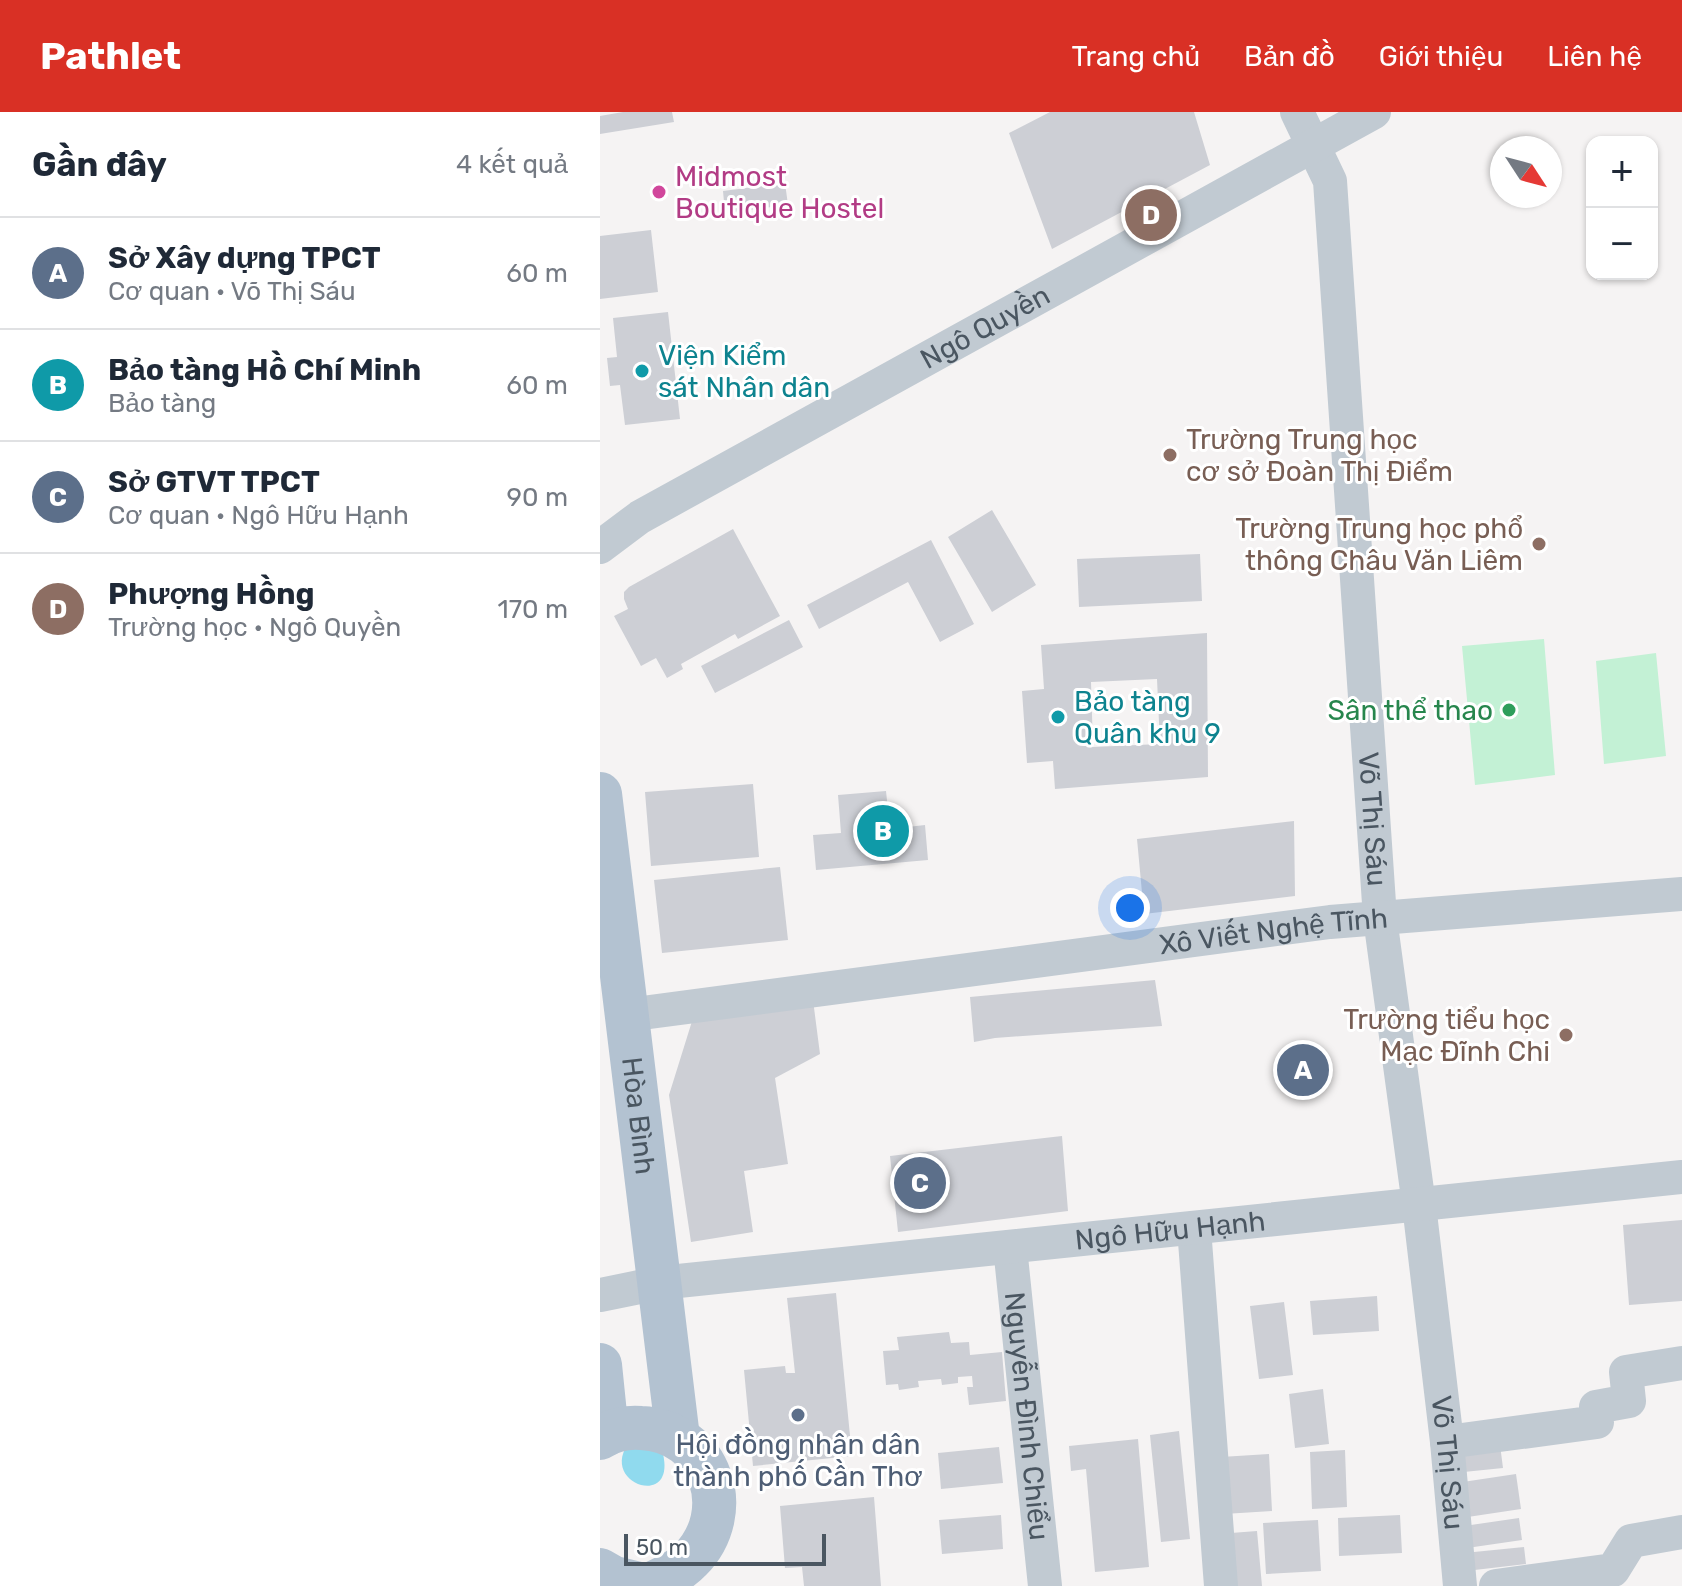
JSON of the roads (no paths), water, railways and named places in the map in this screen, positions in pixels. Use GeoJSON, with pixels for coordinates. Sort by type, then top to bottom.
{"type":"FeatureCollection","features":[{"type":"Feature","properties":{"kind":"main road","name":"Hòa Bình"},"geometry":{"type":"LineString","coordinates":[[600,794],[678,1438]]}},
{"type":"Feature","properties":{"kind":"main road"},"geometry":{"type":"LineString","coordinates":[[600,1365],[604,1436],[631,1427],[655,1428],[678,1438],[697,1453],[710,1474],[716,1497],[714,1522],[704,1544],[700,1574],[647,1586],[614,1578],[600,1570]]}},
{"type":"Feature","properties":{"kind":"street","name":"Võ Thị Sáu"},"geometry":{"type":"LineString","coordinates":[[1297,112],[1330,181],[1380,918],[1419,1205],[1447,1442],[1460,1586]]}},
{"type":"Feature","properties":{"kind":"street","name":"Ngô Quyền"},"geometry":{"type":"LineString","coordinates":[[600,547],[640,517],[1374,112]]}},
{"type":"Feature","properties":{"kind":"street","name":"Xô Viết Nghệ Tĩnh"},"geometry":{"type":"LineString","coordinates":[[627,1015],[1299,926],[1682,894]]}},
{"type":"Feature","properties":{"kind":"street","name":"Ngô Hữu Hạnh"},"geometry":{"type":"LineString","coordinates":[[600,1295],[659,1283],[1682,1177]]}},
{"type":"Feature","properties":{"kind":"street"},"geometry":{"type":"LineString","coordinates":[[1194,1228],[1221,1586]]}},
{"type":"Feature","properties":{"kind":"street","name":"Nguyễn Đình Chiểu"},"geometry":{"type":"LineString","coordinates":[[1010,1247],[1045,1586]]}},
{"type":"Feature","properties":{"kind":"street"},"geometry":{"type":"LineString","coordinates":[[1447,1442],[1597,1422],[1596,1407],[1629,1401],[1626,1372],[1682,1363]]}},
{"type":"Feature","properties":{"kind":"street"},"geometry":{"type":"LineString","coordinates":[[1496,1586],[1613,1570],[1631,1541],[1682,1532]]}},
{"type":"Feature","properties":{"kind":"water"},"geometry":{"type":"Polygon","coordinates":[[[628,1444],[663,1454],[664,1471],[659,1481],[650,1486],[630,1479],[623,1470],[622,1458],[628,1444]]]}},
{"type":"Feature","properties":{"kind":"place","name":"Midmost Boutique Hostel"},"geometry":{"type":"Point","coordinates":[659,192]}},
{"type":"Feature","properties":{"kind":"place","name":"Phượng Hồng"},"geometry":{"type":"Point","coordinates":[1151,215]}},
{"type":"Feature","properties":{"kind":"place","name":"Viện Kiểm sát Nhân dân"},"geometry":{"type":"Point","coordinates":[642,371]}},
{"type":"Feature","properties":{"kind":"place","name":"Trường Trung học cơ sở Đoàn Thị Điểm"},"geometry":{"type":"Point","coordinates":[1170,455]}},
{"type":"Feature","properties":{"kind":"place","name":"Trường Trung học phổ thông Châu Văn Liêm"},"geometry":{"type":"Point","coordinates":[1539,544]}},
{"type":"Feature","properties":{"kind":"place","name":"Sân thể thao"},"geometry":{"type":"Point","coordinates":[1509,710]}},
{"type":"Feature","properties":{"kind":"place","name":"Bảo tàng Quân khu 9"},"geometry":{"type":"Point","coordinates":[1058,717]}},
{"type":"Feature","properties":{"kind":"place","name":"Bảo tàng Hồ Chí Minh"},"geometry":{"type":"Point","coordinates":[883,831]}},
{"type":"Feature","properties":{"kind":"place","name":"Trường tiểu học Mạc Đĩnh Chi"},"geometry":{"type":"Point","coordinates":[1566,1035]}},
{"type":"Feature","properties":{"kind":"place","name":"Sở Xây dựng TPCT"},"geometry":{"type":"Point","coordinates":[1303,1070]}},
{"type":"Feature","properties":{"kind":"place","name":"Sở GTVT TPCT"},"geometry":{"type":"Point","coordinates":[920,1183]}},
{"type":"Feature","properties":{"kind":"place","name":"Hội đồng nhân dân thành phố Cần Thơ"},"geometry":{"type":"Point","coordinates":[798,1415]}}]}
